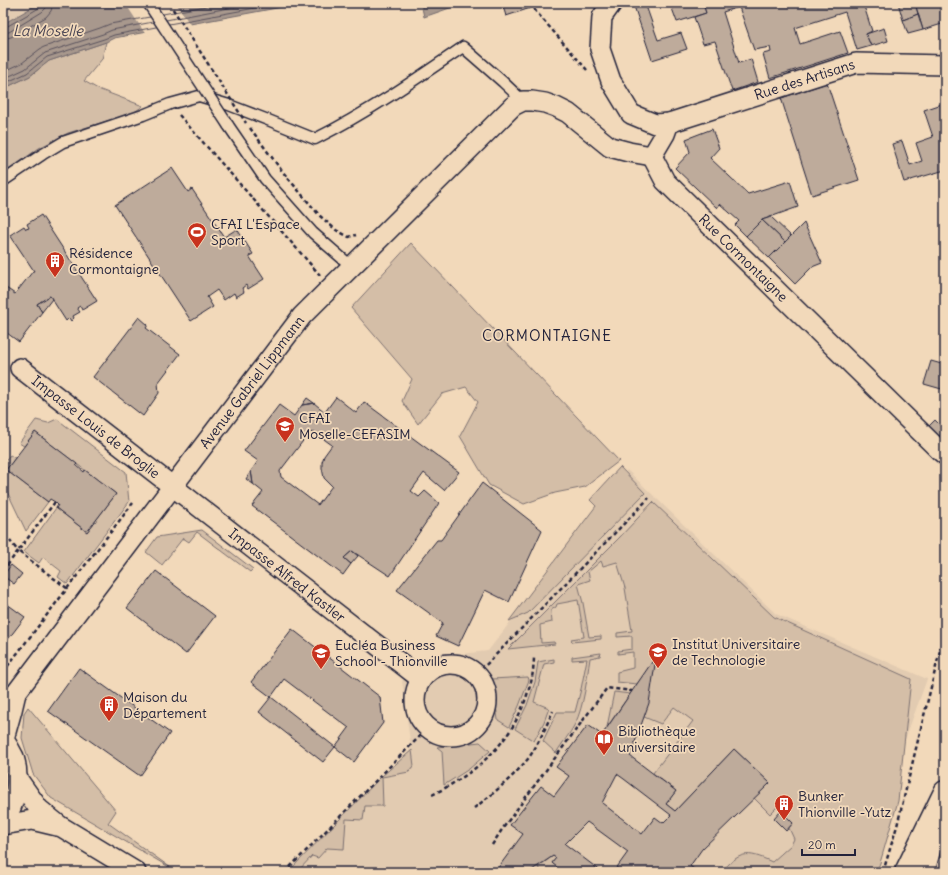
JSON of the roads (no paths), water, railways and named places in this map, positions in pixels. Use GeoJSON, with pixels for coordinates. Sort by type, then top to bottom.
{"type":"FeatureCollection","features":[{"type":"Feature","properties":{"kind":"main road"},"geometry":{"type":"LineString","coordinates":[[906,872],[945,793]]}},
{"type":"Feature","properties":{"kind":"main road"},"geometry":{"type":"LineString","coordinates":[[923,872],[945,793]]}},
{"type":"Feature","properties":{"kind":"street"},"geometry":{"type":"LineString","coordinates":[[523,101],[532,100],[545,103],[568,113],[610,147],[652,156],[665,134],[662,123],[631,114],[611,81],[600,49],[602,17],[612,3]]}},
{"type":"Feature","properties":{"kind":"street","name":"Rue des Artisans"},"geometry":{"type":"LineString","coordinates":[[662,123],[856,64],[945,65]]}},
{"type":"Feature","properties":{"kind":"street","name":"Avenue Gabriel Lippmann"},"geometry":{"type":"LineString","coordinates":[[3,738],[12,710],[9,698],[302,316],[513,106],[523,101]]}},
{"type":"Feature","properties":{"kind":"street","name":"Rue Cormontaigne"},"geometry":{"type":"LineString","coordinates":[[652,156],[665,181],[945,455]]}},
{"type":"Feature","properties":{"kind":"street","name":"Impasse Louis de Broglie"},"geometry":{"type":"LineString","coordinates":[[20,368],[172,487]]}},
{"type":"Feature","properties":{"kind":"street","name":"Impasse Alfred Kastler"},"geometry":{"type":"LineString","coordinates":[[172,487],[421,679]]}},
{"type":"Feature","properties":{"kind":"street"},"geometry":{"type":"LineString","coordinates":[[451,664],[462,666],[473,672],[480,680],[485,690],[487,701],[484,713],[479,722],[470,730],[460,735],[449,736],[438,734],[428,728],[420,720],[416,710],[416,689],[421,679],[429,671],[439,666],[451,664]]}},
{"type":"Feature","properties":{"kind":"street"},"geometry":{"type":"LineString","coordinates":[[3,738],[14,758],[17,778],[15,799],[3,820]]}},
{"type":"Feature","properties":{"kind":"street"},"geometry":{"type":"LineString","coordinates":[[17,778],[39,809],[60,826],[136,872]]}},
{"type":"Feature","properties":{"kind":"street"},"geometry":{"type":"LineString","coordinates":[[3,825],[32,820],[60,826]]}},
{"type":"Feature","properties":{"kind":"lane"},"geometry":{"type":"LineString","coordinates":[[148,3],[265,179],[313,233],[351,266]]}},
{"type":"Feature","properties":{"kind":"lane"},"geometry":{"type":"LineString","coordinates":[[3,181],[63,142],[143,115],[170,104],[199,96],[315,139],[339,127],[401,90],[463,46],[523,101]]}},
{"type":"Feature","properties":{"kind":"water","name":"La Moselle"},"geometry":{"type":"Polygon","coordinates":[[[40,3],[304,3],[114,38],[49,61],[30,76],[3,89],[3,24],[40,3]]]}},
{"type":"Feature","properties":{"kind":"water"},"geometry":{"type":"Polygon","coordinates":[[[421,3],[464,3],[424,17],[421,3]]]}},
{"type":"Feature","properties":{"kind":"place","name":"CFAI L'Espace Sport"},"geometry":{"type":"Point","coordinates":[197,249]}},
{"type":"Feature","properties":{"kind":"place","name":"Résidence Cormontaigne"},"geometry":{"type":"Point","coordinates":[55,278]}},
{"type":"Feature","properties":{"kind":"place","name":"CFAI Moselle-CEFASIM"},"geometry":{"type":"Point","coordinates":[285,443]}},
{"type":"Feature","properties":{"kind":"place","name":"Institut Universitaire de Technologie"},"geometry":{"type":"Point","coordinates":[658,669]}},
{"type":"Feature","properties":{"kind":"place","name":"Eucléa Business School - Thionville"},"geometry":{"type":"Point","coordinates":[321,670]}},
{"type":"Feature","properties":{"kind":"place","name":"Maison du Département"},"geometry":{"type":"Point","coordinates":[109,722]}},
{"type":"Feature","properties":{"kind":"place","name":"Bibliothèque universitaire"},"geometry":{"type":"Point","coordinates":[604,756]}},
{"type":"Feature","properties":{"kind":"place","name":"Bunker Thionville -Yutz"},"geometry":{"type":"Point","coordinates":[784,821]}},
{"type":"Feature","properties":{"kind":"district","name":"CORMONTAIGNE"},"geometry":{"type":"Point","coordinates":[547,336]}}]}
